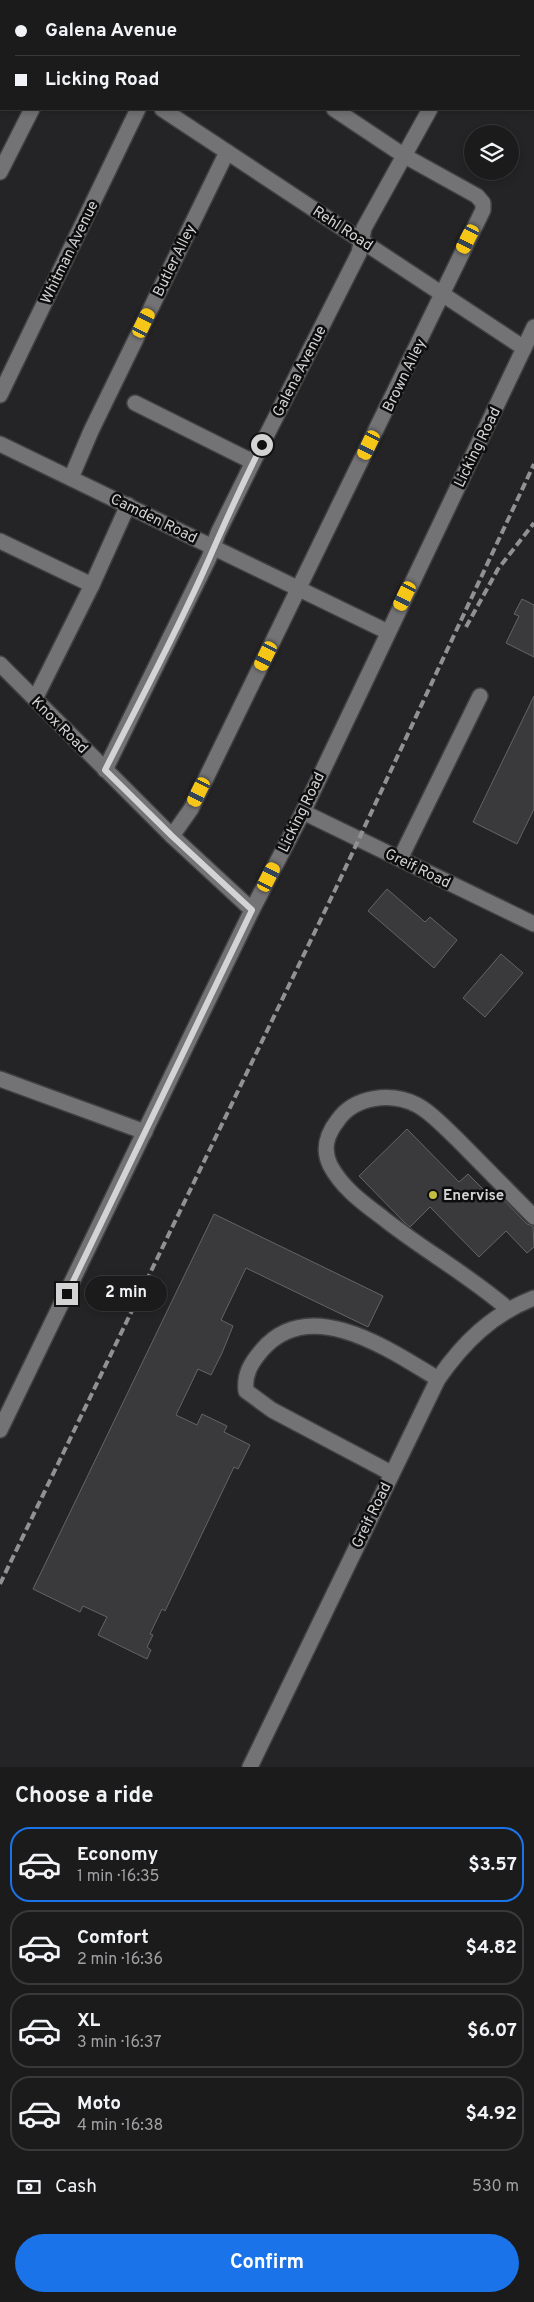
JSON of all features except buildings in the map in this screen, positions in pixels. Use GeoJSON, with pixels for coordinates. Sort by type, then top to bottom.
{"type":"FeatureCollection","features":[{"type":"Feature","properties":{"kind":"street"},"geometry":{"type":"LineString","coordinates":[[0,172],[31,110]]}},
{"type":"Feature","properties":{"kind":"street","name":"Whitman Avenue"},"geometry":{"type":"LineString","coordinates":[[0,395],[138,110]]}},
{"type":"Feature","properties":{"kind":"street","name":"Rehl Road"},"geometry":{"type":"LineString","coordinates":[[164,110],[524,348]]}},
{"type":"Feature","properties":{"kind":"street","name":"Brown Alley"},"geometry":{"type":"LineString","coordinates":[[172,836],[191,809],[483,210],[483,203],[477,196],[403,155],[336,110]]}},
{"type":"Feature","properties":{"kind":"street","name":"Galena Avenue"},"geometry":{"type":"LineString","coordinates":[[105,770],[253,462],[359,253],[364,228],[429,110]]}},
{"type":"Feature","properties":{"kind":"street","name":"Butler Alley"},"geometry":{"type":"LineString","coordinates":[[71,478],[91,431],[227,152]]}},
{"type":"Feature","properties":{"kind":"street","name":"Licking Road"},"geometry":{"type":"LineString","coordinates":[[0,1430],[252,910],[303,812],[534,328]]}},
{"type":"Feature","properties":{"kind":"street"},"geometry":{"type":"LineString","coordinates":[[135,403],[253,462]]}},
{"type":"Feature","properties":{"kind":"street","name":"Camden Road"},"geometry":{"type":"LineString","coordinates":[[0,444],[388,632]]}},
{"type":"Feature","properties":{"kind":"street"},"geometry":{"type":"LineString","coordinates":[[35,699],[92,585],[128,505]]}},
{"type":"Feature","properties":{"kind":"street"},"geometry":{"type":"LineString","coordinates":[[0,541],[92,585]]}},
{"type":"Feature","properties":{"kind":"street","name":"Knox Road"},"geometry":{"type":"LineString","coordinates":[[0,664],[172,836],[252,910]]}},
{"type":"Feature","properties":{"kind":"street"},"geometry":{"type":"LineString","coordinates":[[400,859],[480,696]]}},
{"type":"Feature","properties":{"kind":"street","name":"Greif Road"},"geometry":{"type":"LineString","coordinates":[[303,812],[534,924]]}},
{"type":"Feature","properties":{"kind":"street"},"geometry":{"type":"LineString","coordinates":[[0,1079],[145,1132]]}},
{"type":"Feature","properties":{"kind":"street"},"geometry":{"type":"LineString","coordinates":[[508,1310],[488,1293],[442,1262],[352,1194],[330,1164],[326,1141],[329,1132],[340,1117],[357,1104],[378,1098],[403,1100],[418,1105],[441,1124],[534,1217]]}},
{"type":"Feature","properties":{"kind":"street","name":"Greif Road"},"geometry":{"type":"LineString","coordinates":[[250,1767],[438,1378],[468,1340],[508,1310],[534,1298]]}},
{"type":"Feature","properties":{"kind":"street"},"geometry":{"type":"LineString","coordinates":[[391,1473],[272,1410],[255,1399],[246,1391],[245,1382],[253,1360],[268,1343],[282,1334],[298,1329],[320,1326],[340,1328],[392,1351],[438,1378]]}},
{"type":"Feature","properties":{"kind":"railway"},"geometry":{"type":"LineString","coordinates":[[0,1584],[336,888],[534,464]]}},
{"type":"Feature","properties":{"kind":"railway"},"geometry":{"type":"LineString","coordinates":[[466,627],[498,569],[534,523]]}},
{"type":"Feature","properties":{"kind":"place","name":"Enervise"},"geometry":{"type":"Point","coordinates":[433,1195]}},
{"type":"Feature","properties":{"kind":"route"},"geometry":{"type":"LineString","coordinates":[[67,1294],[252,910],[172,836],[105,770],[185,608],[209,558],[218,533],[262,445]]}}]}
